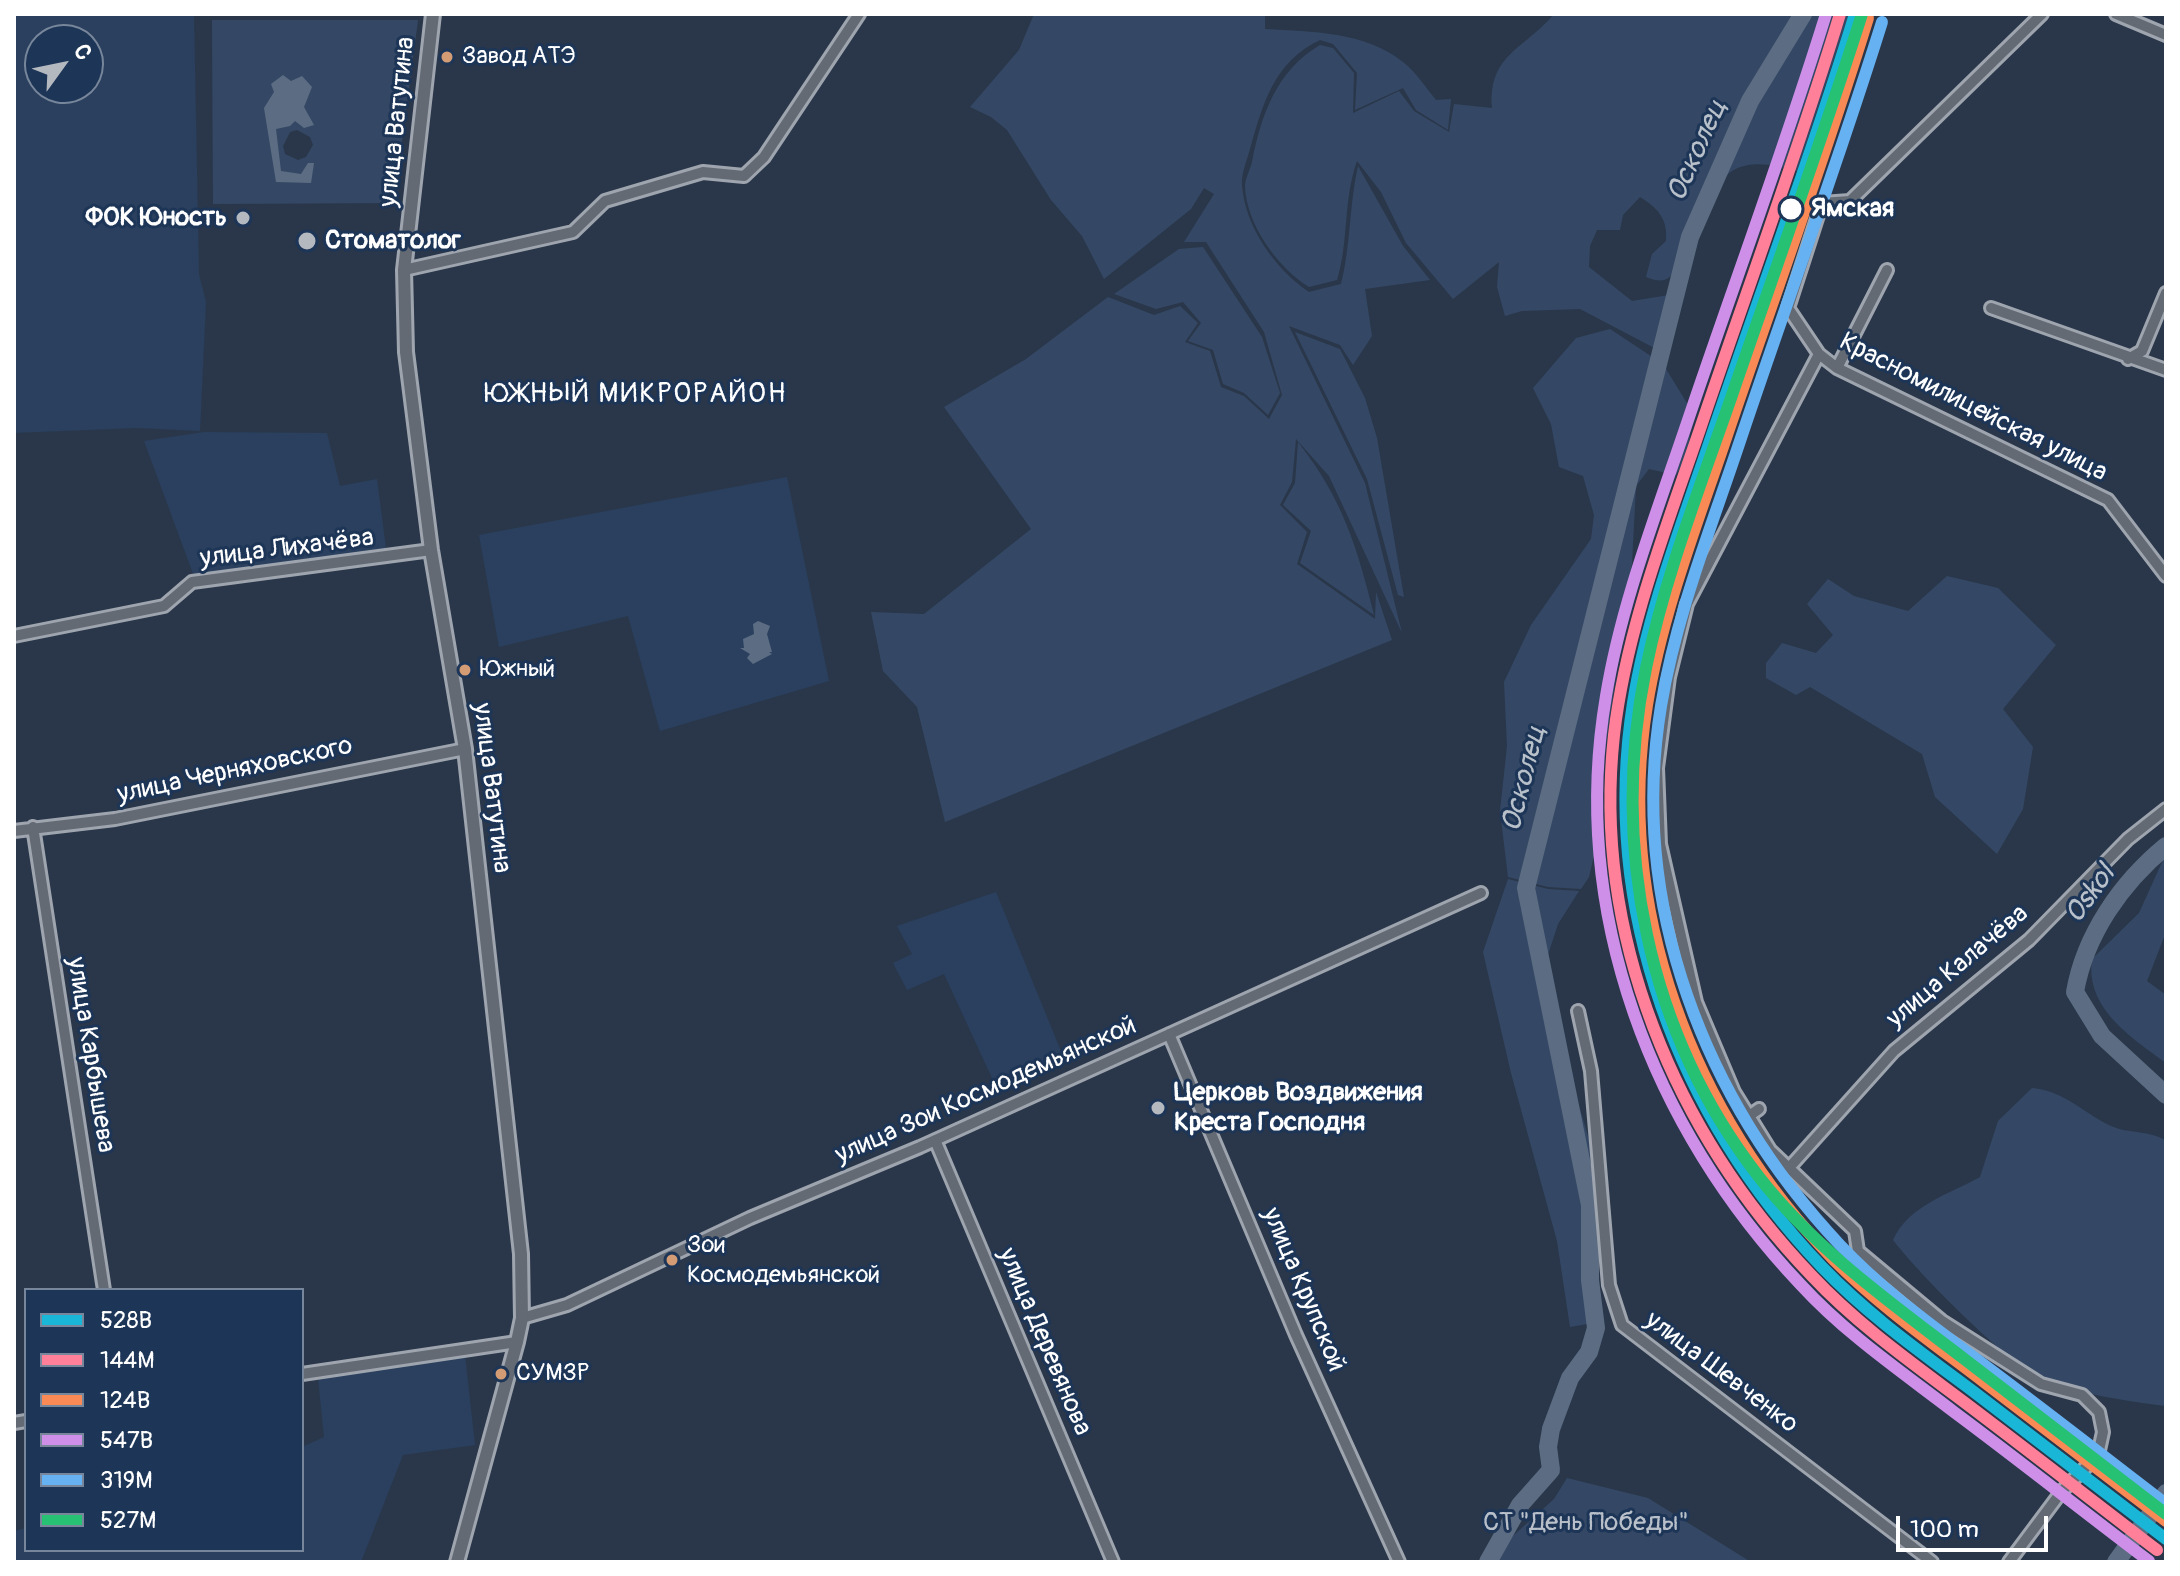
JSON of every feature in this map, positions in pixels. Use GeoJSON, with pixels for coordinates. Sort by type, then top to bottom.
{"type":"FeatureCollection","features":[{"type":"Feature","properties":{"kind":"main road","name":"улица Ватутина"},"geometry":{"type":"LineString","coordinates":[[433,14],[404,270],[406,352],[431,550],[465,749],[519,1230],[522,1318],[457,1562]]}},
{"type":"Feature","properties":{"kind":"street"},"geometry":{"type":"LineString","coordinates":[[404,270],[573,232],[605,201],[703,172],[744,176],[764,157],[859,14]]}},
{"type":"Feature","properties":{"kind":"street","name":"Красномилицейская улица"},"geometry":{"type":"LineString","coordinates":[[2042,14],[1850,201],[1822,203],[1788,308],[1819,354],[1837,368],[2108,500],[2166,576]]}},
{"type":"Feature","properties":{"kind":"street"},"geometry":{"type":"LineString","coordinates":[[2116,14],[2166,35]]}},
{"type":"Feature","properties":{"kind":"street"},"geometry":{"type":"LineString","coordinates":[[1837,368],[1887,270]]}},
{"type":"Feature","properties":{"kind":"street"},"geometry":{"type":"LineString","coordinates":[[2128,359],[2142,351],[2166,293]]}},
{"type":"Feature","properties":{"kind":"street"},"geometry":{"type":"LineString","coordinates":[[1991,308],[2166,370]]}},
{"type":"Feature","properties":{"kind":"street"},"geometry":{"type":"LineString","coordinates":[[1819,354],[1687,604],[1669,677],[1657,768],[1660,844],[1696,1002],[1734,1092],[1770,1150],[1855,1231],[1858,1251],[1942,1321],[2041,1384],[2082,1395],[2099,1412],[2103,1432],[2098,1455],[2062,1491],[2009,1562]]}},
{"type":"Feature","properties":{"kind":"street","name":"улица Лихачёва"},"geometry":{"type":"LineString","coordinates":[[14,636],[164,606],[192,582],[431,550]]}},
{"type":"Feature","properties":{"kind":"street","name":"улица Черняховского"},"geometry":{"type":"LineString","coordinates":[[14,831],[115,819],[465,749]]}},
{"type":"Feature","properties":{"kind":"street","name":"улица Калачёва"},"geometry":{"type":"LineString","coordinates":[[1788,1169],[1894,1051],[2029,940],[2128,839],[2166,809]]}},
{"type":"Feature","properties":{"kind":"street","name":"улица Карбышева"},"geometry":{"type":"LineString","coordinates":[[33,827],[104,1288]]}},
{"type":"Feature","properties":{"kind":"street","name":"улица Зои Космодемьянской"},"geometry":{"type":"LineString","coordinates":[[522,1318],[567,1305],[750,1218],[935,1140],[1481,893]]}},
{"type":"Feature","properties":{"kind":"street","name":"улица Шевченко"},"geometry":{"type":"LineString","coordinates":[[1578,1011],[1591,1071],[1609,1285],[1622,1325],[1932,1562]]}},
{"type":"Feature","properties":{"kind":"street","name":"улица Крупской"},"geometry":{"type":"LineString","coordinates":[[1169,1034],[1296,1335],[1399,1562]]}},
{"type":"Feature","properties":{"kind":"street"},"geometry":{"type":"LineString","coordinates":[[1749,1116],[1759,1109]]}},
{"type":"Feature","properties":{"kind":"street","name":"улица Деревянова"},"geometry":{"type":"LineString","coordinates":[[935,1140],[1113,1562]]}},
{"type":"Feature","properties":{"kind":"street"},"geometry":{"type":"LineString","coordinates":[[304,1374],[517,1342]]}},
{"type":"Feature","properties":{"kind":"shaded area"},"geometry":{"type":"Polygon","coordinates":[[[14,14],[194,14],[199,274],[206,302],[200,431],[136,428],[14,433],[14,14]]]}},
{"type":"Feature","properties":{"kind":"shaded area"},"geometry":{"type":"Polygon","coordinates":[[[283,75],[291,81],[302,76],[312,87],[304,107],[314,125],[304,128],[295,121],[290,126],[276,129],[281,171],[301,174],[308,163],[314,163],[311,183],[276,182],[264,108],[274,92],[271,84],[283,75]]]}},
{"type":"Feature","properties":{"kind":"shaded area"},"geometry":{"type":"Polygon","coordinates":[[[204,432],[327,433],[340,486],[377,479],[387,556],[195,579],[144,441],[204,432]]]}},
{"type":"Feature","properties":{"kind":"shaded area"},"geometry":{"type":"Polygon","coordinates":[[[787,477],[829,681],[660,731],[628,616],[499,647],[479,535],[787,477]]]}},
{"type":"Feature","properties":{"kind":"shaded area"},"geometry":{"type":"Polygon","coordinates":[[[758,621],[770,626],[767,634],[772,652],[769,652],[772,654],[753,664],[747,658],[750,654],[740,648],[744,648],[743,639],[754,634],[753,624],[758,621]]]}},
{"type":"Feature","properties":{"kind":"shaded area"},"geometry":{"type":"Polygon","coordinates":[[[996,892],[1063,1056],[997,1089],[944,974],[907,990],[893,963],[912,954],[897,926],[996,892]]]}},
{"type":"Feature","properties":{"kind":"shaded area","name":"СУМЗР"},"geometry":{"type":"Polygon","coordinates":[[[465,1355],[475,1445],[403,1455],[361,1562],[14,1562],[14,1531],[24,1528],[24,1552],[304,1552],[304,1446],[324,1437],[318,1378],[465,1355]]]}},
{"type":"Feature","properties":{"kind":"green space"},"geometry":{"type":"Polygon","coordinates":[[[1034,14],[1265,14],[1265,29],[1337,35],[1372,44],[1408,66],[1436,100],[1451,99],[1448,130],[1416,110],[1403,88],[1355,110],[1357,73],[1333,44],[1320,40],[1291,60],[1273,86],[1260,116],[1242,181],[1249,216],[1264,246],[1296,283],[1309,292],[1341,284],[1358,166],[1403,246],[1430,280],[1365,289],[1372,336],[1353,365],[1340,345],[1289,326],[1365,483],[1402,633],[1329,476],[1296,439],[1292,482],[1280,505],[1307,532],[1297,564],[1375,619],[1376,592],[1392,640],[945,822],[917,707],[883,671],[871,612],[924,614],[1031,529],[944,407],[1026,359],[1108,297],[1154,315],[1180,306],[1198,323],[1185,342],[1210,351],[1221,387],[1244,396],[1269,419],[1282,395],[1264,332],[1206,242],[1184,242],[1214,194],[1204,188],[1191,209],[1104,279],[1082,236],[1051,200],[1007,130],[991,117],[970,107],[1019,50],[1034,14]]]}},
{"type":"Feature","properties":{"kind":"green space"},"geometry":{"type":"Polygon","coordinates":[[[1554,14],[1849,14],[1797,171],[1756,164],[1746,165],[1728,174],[1721,183],[1705,222],[1696,233],[1693,257],[1663,280],[1646,277],[1652,254],[1666,241],[1666,233],[1657,210],[1646,201],[1640,197],[1623,215],[1620,230],[1597,230],[1590,246],[1589,267],[1632,301],[1669,295],[1672,322],[1664,353],[1580,309],[1522,311],[1505,316],[1497,287],[1499,262],[1453,299],[1406,243],[1381,192],[1357,161],[1337,280],[1309,287],[1275,257],[1251,215],[1245,186],[1260,127],[1273,95],[1292,67],[1305,55],[1320,45],[1333,48],[1354,73],[1353,113],[1399,91],[1414,111],[1449,132],[1454,104],[1492,108],[1492,90],[1502,64],[1554,14]]]}},
{"type":"Feature","properties":{"kind":"green space"},"geometry":{"type":"Polygon","coordinates":[[[212,20],[418,20],[394,203],[213,204],[212,20]],[[297,130],[290,132],[283,146],[285,154],[298,160],[306,157],[313,145],[310,137],[297,130]]]}},
{"type":"Feature","properties":{"kind":"green space"},"geometry":{"type":"Polygon","coordinates":[[[1203,247],[1262,337],[1280,393],[1268,415],[1244,393],[1223,384],[1213,350],[1188,341],[1201,323],[1183,302],[1156,309],[1114,294],[1179,249],[1203,247]]]}},
{"type":"Feature","properties":{"kind":"green space"},"geometry":{"type":"Polygon","coordinates":[[[1610,329],[1663,364],[1693,413],[1687,457],[1676,475],[1649,469],[1636,486],[1632,563],[1600,787],[1600,830],[1589,877],[1581,889],[1548,887],[1508,877],[1500,811],[1507,746],[1504,682],[1531,625],[1591,539],[1594,515],[1583,476],[1559,467],[1551,424],[1533,388],[1576,338],[1610,329]]]}},
{"type":"Feature","properties":{"kind":"green space"},"geometry":{"type":"Polygon","coordinates":[[[1295,332],[1340,349],[1365,398],[1377,438],[1404,597],[1398,595],[1367,479],[1295,332]]]}},
{"type":"Feature","properties":{"kind":"green space"},"geometry":{"type":"Polygon","coordinates":[[[1298,442],[1337,503],[1361,567],[1374,615],[1300,563],[1311,531],[1283,505],[1295,483],[1298,442]]]}},
{"type":"Feature","properties":{"kind":"green space"},"geometry":{"type":"Polygon","coordinates":[[[1947,576],[1998,588],[2056,645],[2003,709],[2033,747],[2023,809],[1997,854],[1935,797],[1922,754],[1810,687],[1796,695],[1766,678],[1766,663],[1782,643],[1816,653],[1833,635],[1807,604],[1828,579],[1854,596],[1908,611],[1947,576]]]}},
{"type":"Feature","properties":{"kind":"green space"},"geometry":{"type":"Polygon","coordinates":[[[2163,860],[2166,860],[2166,932],[2147,981],[2166,995],[2166,1063],[2113,1020],[2103,1007],[2092,976],[2092,959],[2139,913],[2163,860]]]}},
{"type":"Feature","properties":{"kind":"green space"},"geometry":{"type":"Polygon","coordinates":[[[1508,879],[1548,889],[1579,891],[1558,924],[1545,964],[1546,983],[1591,1146],[1590,1207],[1597,1253],[1598,1322],[1570,1327],[1557,1241],[1511,1073],[1483,952],[1508,879]]]}},
{"type":"Feature","properties":{"kind":"green space"},"geometry":{"type":"Polygon","coordinates":[[[2032,1088],[2054,1093],[2111,1126],[2166,1141],[2166,1406],[2085,1392],[2040,1378],[2005,1353],[1962,1315],[1893,1240],[1919,1209],[1980,1177],[1998,1121],[2032,1088]]]}},
{"type":"Feature","properties":{"kind":"green space","name":"СТ \"День Победы\""},"geometry":{"type":"Polygon","coordinates":[[[1567,1478],[1648,1498],[1751,1562],[1492,1562],[1495,1552],[1554,1499],[1567,1478]]]}},
{"type":"Feature","properties":{"kind":"waterway","name":"Осколец"},"geometry":{"type":"LineString","coordinates":[[1488,1562],[1520,1505],[1551,1470],[1548,1447],[1551,1429],[1570,1378],[1589,1352],[1596,1328],[1590,1280],[1590,1205],[1526,888],[1690,237],[1750,101],[1803,14]]}},
{"type":"Feature","properties":{"kind":"waterway","name":"Oskol"},"geometry":{"type":"LineString","coordinates":[[2166,846],[2134,876],[2107,912],[2087,950],[2075,992],[2102,1036],[2166,1095]]}},
{"type":"Feature","properties":{"kind":"waterway","name":"Oskol"},"geometry":{"type":"LineString","coordinates":[[2116,1562],[2166,1493]]}},
{"type":"Feature","properties":{"kind":"transit line","name":"547В"},"geometry":{"type":"LineString","coordinates":[[1826,14],[1640,560],[1613,662],[1606,696],[1598,777],[1600,858],[1612,936],[1634,1013],[1664,1087],[1702,1157],[1748,1224],[1818,1303],[1875,1352],[2149,1561]]}},
{"type":"Feature","properties":{"kind":"transit line","name":"144М"},"geometry":{"type":"LineString","coordinates":[[1840,14],[1789,172],[1660,544],[1628,658],[1614,735],[1611,810],[1616,884],[1631,957],[1653,1027],[1683,1095],[1720,1159],[1763,1220],[1812,1276],[1885,1342],[2157,1550]]}},
{"type":"Feature","properties":{"kind":"transit line","name":"528В"},"geometry":{"type":"LineString","coordinates":[[1855,14],[1668,564],[1648,633],[1633,703],[1626,781],[1628,858],[1641,933],[1662,1007],[1691,1077],[1728,1145],[1771,1208],[1822,1267],[1896,1333],[2166,1539]]}},
{"type":"Feature","properties":{"kind":"transit line","name":"527М"},"geometry":{"type":"LineString","coordinates":[[1862,14],[1684,532],[1646,668],[1636,735],[1633,802],[1636,869],[1647,935],[1665,999],[1689,1062],[1721,1121],[1759,1177],[1781,1203],[1804,1228],[1882,1296],[2166,1514]]}},
{"type":"Feature","properties":{"kind":"transit line","name":"124В"},"geometry":{"type":"LineString","coordinates":[[1868,18],[1681,569],[1654,671],[1647,705],[1640,781],[1642,857],[1654,932],[1675,1004],[1704,1074],[1740,1140],[1784,1203],[1834,1260],[1888,1309],[2166,1521]]}},
{"type":"Feature","properties":{"kind":"transit line","name":"319М"},"geometry":{"type":"LineString","coordinates":[[1882,22],[1695,572],[1676,638],[1661,706],[1654,781],[1656,854],[1668,926],[1688,996],[1715,1064],[1750,1128],[1792,1189],[1840,1245],[1874,1279],[1911,1309],[2166,1504]]}},
{"type":"Feature","properties":{"kind":"place","name":"Завод АТЭ"},"geometry":{"type":"Point","coordinates":[447,57]}},
{"type":"Feature","properties":{"kind":"place","name":"Ямская"},"geometry":{"type":"Point","coordinates":[1791,209]}},
{"type":"Feature","properties":{"kind":"place","name":"ФОК Юность"},"geometry":{"type":"Point","coordinates":[243,218]}},
{"type":"Feature","properties":{"kind":"place","name":"Стоматолог"},"geometry":{"type":"Point","coordinates":[307,241]}},
{"type":"Feature","properties":{"kind":"place","name":"Южный"},"geometry":{"type":"Point","coordinates":[465,670]}},
{"type":"Feature","properties":{"kind":"place","name":"Церковь Воздвижения Креста Господня"},"geometry":{"type":"Point","coordinates":[1158,1108]}},
{"type":"Feature","properties":{"kind":"place","name":"Зои Космодемьянской"},"geometry":{"type":"Point","coordinates":[672,1260]}},
{"type":"Feature","properties":{"kind":"place","name":"СУМЗР"},"geometry":{"type":"Point","coordinates":[501,1374]}},
{"type":"Feature","properties":{"kind":"district","name":"ЮЖНЫЙ МИКРОРАЙОН"},"geometry":{"type":"Point","coordinates":[636,395]}}]}
